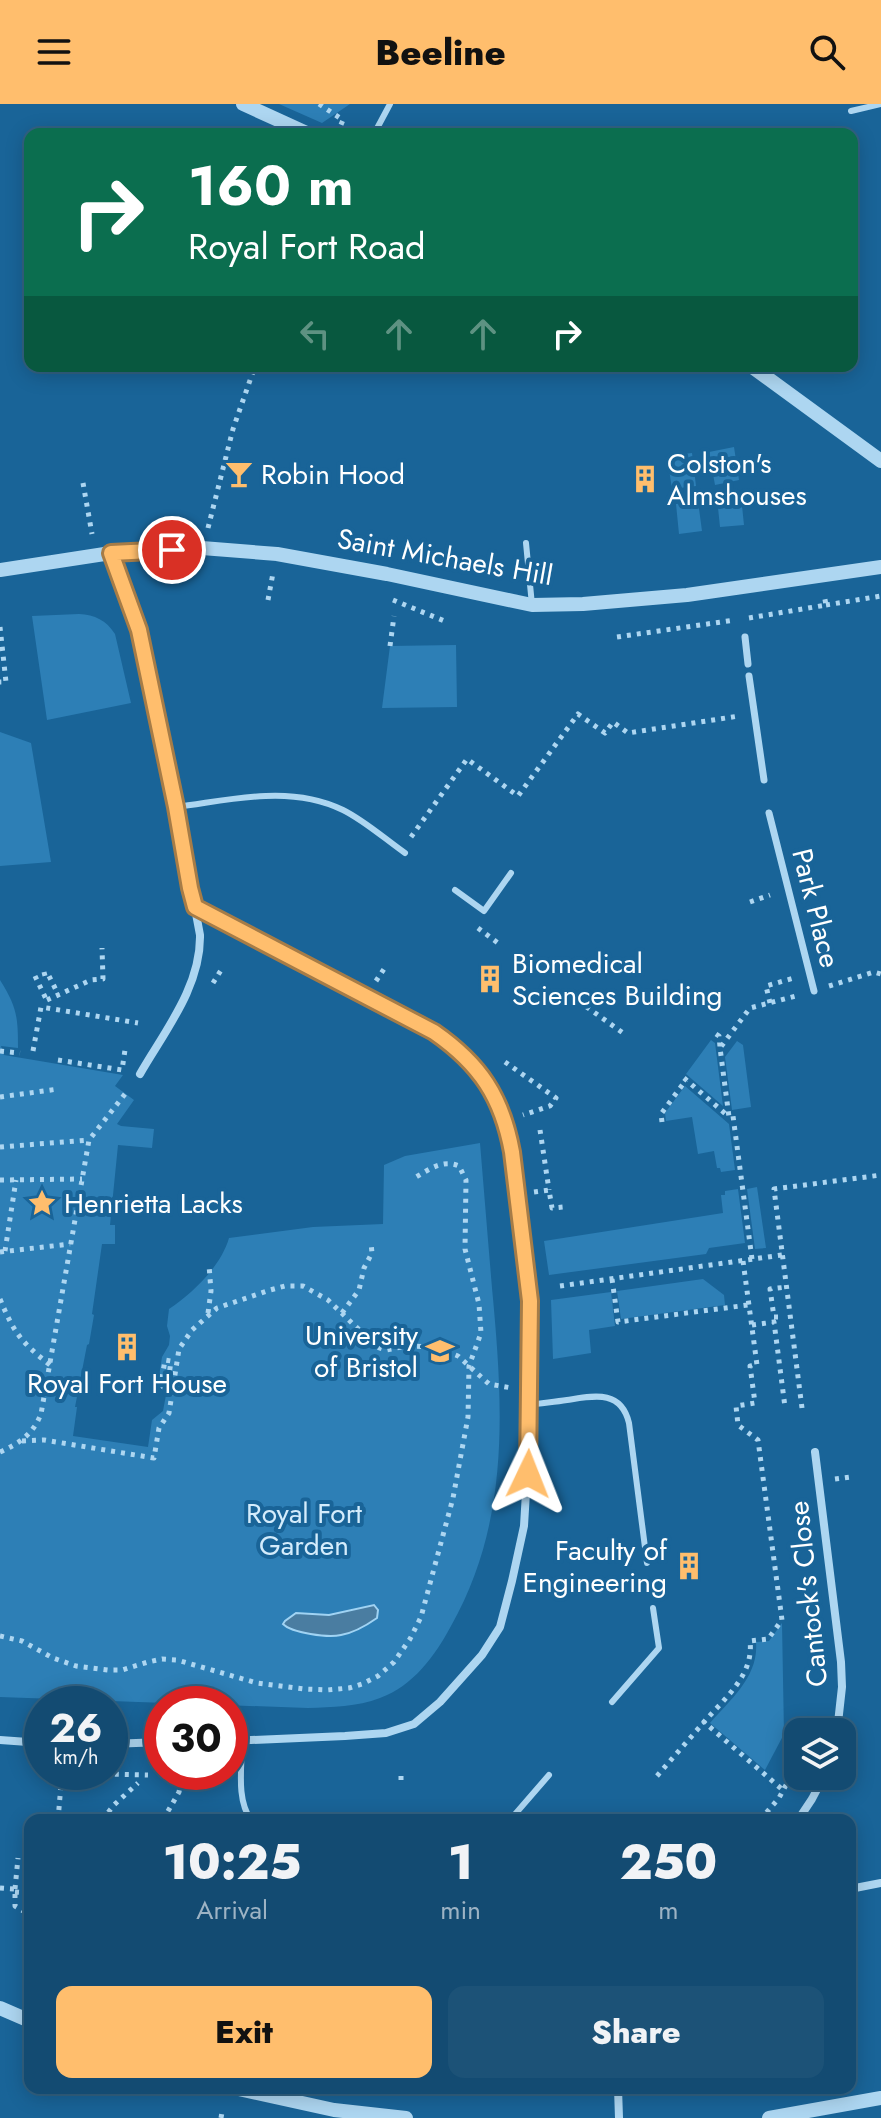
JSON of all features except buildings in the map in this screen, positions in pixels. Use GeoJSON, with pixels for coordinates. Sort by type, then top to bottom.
{"type":"FeatureCollection","features":[{"type":"Feature","properties":{"kind":"street"},"geometry":{"type":"LineString","coordinates":[[243,104],[296,128]]}},
{"type":"Feature","properties":{"kind":"street"},"geometry":{"type":"LineString","coordinates":[[759,372],[881,461]]}},
{"type":"Feature","properties":{"kind":"street","name":"Saint Michaels Hill"},"geometry":{"type":"LineString","coordinates":[[0,570],[111,553],[202,548],[277,554],[532,605],[583,604],[702,593],[881,567]]}},
{"type":"Feature","properties":{"kind":"street"},"geometry":{"type":"LineString","coordinates":[[111,553],[139,630],[176,807],[200,946],[194,974],[176,1014],[140,1074]]}},
{"type":"Feature","properties":{"kind":"street"},"geometry":{"type":"LineString","coordinates":[[745,637],[748,664]]}},
{"type":"Feature","properties":{"kind":"street"},"geometry":{"type":"LineString","coordinates":[[749,676],[764,780]]}},
{"type":"Feature","properties":{"kind":"street","name":"Park Place"},"geometry":{"type":"LineString","coordinates":[[769,813],[814,991]]}},
{"type":"Feature","properties":{"kind":"street"},"geometry":{"type":"LineString","coordinates":[[195,907],[434,1032],[461,1053],[489,1086],[503,1115],[512,1152],[530,1301],[529,1461],[524,1526],[496,1635],[459,1681],[414,1724],[386,1733],[248,1741]]}},
{"type":"Feature","properties":{"kind":"street","name":"Cantock's Close"},"geometry":{"type":"LineString","coordinates":[[815,1452],[841,1662],[839,1718]]}},
{"type":"Feature","properties":{"kind":"street"},"geometry":{"type":"LineString","coordinates":[[0,1740],[24,1742]]}},
{"type":"Feature","properties":{"kind":"street"},"geometry":{"type":"LineString","coordinates":[[802,1814],[817,1790]]}},
{"type":"Feature","properties":{"kind":"street"},"geometry":{"type":"LineString","coordinates":[[856,1888],[881,1883]]}},
{"type":"Feature","properties":{"kind":"street"},"geometry":{"type":"LineString","coordinates":[[0,2008],[24,2018]]}},
{"type":"Feature","properties":{"kind":"street"},"geometry":{"type":"LineString","coordinates":[[261,2094],[334,2110],[406,2118]]}},
{"type":"Feature","properties":{"kind":"street"},"geometry":{"type":"LineString","coordinates":[[618,2094],[619,2118]]}},
{"type":"Feature","properties":{"kind":"street"},"geometry":{"type":"LineString","coordinates":[[769,2118],[853,2111],[881,2098]]}},
{"type":"Feature","properties":{"kind":"lane"},"geometry":{"type":"LineString","coordinates":[[377,128],[390,104]]}},
{"type":"Feature","properties":{"kind":"lane"},"geometry":{"type":"LineString","coordinates":[[851,111],[881,104]]}},
{"type":"Feature","properties":{"kind":"lane"},"geometry":{"type":"LineString","coordinates":[[526,543],[532,605]]}},
{"type":"Feature","properties":{"kind":"lane"},"geometry":{"type":"LineString","coordinates":[[176,807],[256,796],[297,796],[346,811],[403,852]]}},
{"type":"Feature","properties":{"kind":"lane"},"geometry":{"type":"LineString","coordinates":[[455,890],[484,911],[511,873]]}},
{"type":"Feature","properties":{"kind":"lane"},"geometry":{"type":"LineString","coordinates":[[529,1405],[597,1396],[611,1399],[624,1410],[629,1423],[647,1563]]}},
{"type":"Feature","properties":{"kind":"lane"},"geometry":{"type":"LineString","coordinates":[[612,1702],[659,1648],[653,1608]]}},
{"type":"Feature","properties":{"kind":"lane"},"geometry":{"type":"LineString","coordinates":[[515,1814],[549,1775]]}},
{"type":"Feature","properties":{"kind":"lane"},"geometry":{"type":"LineString","coordinates":[[242,1790],[248,1814]]}},
{"type":"Feature","properties":{"kind":"path"},"geometry":{"type":"LineString","coordinates":[[319,104],[343,120],[340,128]]}},
{"type":"Feature","properties":{"kind":"path"},"geometry":{"type":"LineString","coordinates":[[202,548],[233,429],[253,372]]}},
{"type":"Feature","properties":{"kind":"path"},"geometry":{"type":"LineString","coordinates":[[83,483],[95,556]]}},
{"type":"Feature","properties":{"kind":"path"},"geometry":{"type":"LineString","coordinates":[[268,600],[271,583]]}},
{"type":"Feature","properties":{"kind":"path"},"geometry":{"type":"LineString","coordinates":[[824,592],[826,605]]}},
{"type":"Feature","properties":{"kind":"path"},"geometry":{"type":"LineString","coordinates":[[809,609],[881,596]]}},
{"type":"Feature","properties":{"kind":"path"},"geometry":{"type":"LineString","coordinates":[[617,637],[694,627],[691,614]]}},
{"type":"Feature","properties":{"kind":"path"},"geometry":{"type":"LineString","coordinates":[[390,646],[394,616]]}},
{"type":"Feature","properties":{"kind":"path"},"geometry":{"type":"LineString","coordinates":[[0,627],[6,682],[0,682]]}},
{"type":"Feature","properties":{"kind":"path"},"geometry":{"type":"LineString","coordinates":[[403,852],[467,759],[518,796],[578,714],[605,733],[613,722],[628,733],[753,713]]}},
{"type":"Feature","properties":{"kind":"path"},"geometry":{"type":"LineString","coordinates":[[750,902],[772,894],[776,908]]}},
{"type":"Feature","properties":{"kind":"path"},"geometry":{"type":"LineString","coordinates":[[47,1000],[91,980],[103,979],[102,948]]}},
{"type":"Feature","properties":{"kind":"path"},"geometry":{"type":"LineString","coordinates":[[373,985],[384,969]]}},
{"type":"Feature","properties":{"kind":"path"},"geometry":{"type":"LineString","coordinates":[[44,972],[58,994]]}},
{"type":"Feature","properties":{"kind":"path","name":"Park Place"},"geometry":{"type":"LineString","coordinates":[[814,991],[874,972],[881,974]]}},
{"type":"Feature","properties":{"kind":"path"},"geometry":{"type":"LineString","coordinates":[[35,976],[51,1009]]}},
{"type":"Feature","properties":{"kind":"path"},"geometry":{"type":"LineString","coordinates":[[770,1003],[766,986],[796,977]]}},
{"type":"Feature","properties":{"kind":"path"},"geometry":{"type":"LineString","coordinates":[[720,1048],[750,1008],[814,991]]}},
{"type":"Feature","properties":{"kind":"path"},"geometry":{"type":"LineString","coordinates":[[570,995],[623,1033]]}},
{"type":"Feature","properties":{"kind":"path"},"geometry":{"type":"LineString","coordinates":[[33,1051],[41,1007],[138,1023]]}},
{"type":"Feature","properties":{"kind":"path"},"geometry":{"type":"LineString","coordinates":[[716,1034],[719,1036],[729,1117]]}},
{"type":"Feature","properties":{"kind":"path"},"geometry":{"type":"LineString","coordinates":[[58,1060],[122,1070],[125,1050]]}},
{"type":"Feature","properties":{"kind":"path"},"geometry":{"type":"LineString","coordinates":[[0,1051],[20,1053]]}},
{"type":"Feature","properties":{"kind":"path"},"geometry":{"type":"LineString","coordinates":[[505,1062],[556,1098],[550,1106],[523,1115]]}},
{"type":"Feature","properties":{"kind":"path"},"geometry":{"type":"LineString","coordinates":[[662,1122],[661,1114],[685,1079],[729,1117],[733,1116],[752,1259]]}},
{"type":"Feature","properties":{"kind":"path"},"geometry":{"type":"LineString","coordinates":[[0,1097],[58,1089]]}},
{"type":"Feature","properties":{"kind":"path"},"geometry":{"type":"LineString","coordinates":[[0,1452],[22,1441],[37,1424],[41,1414],[89,1140],[125,1094]]}},
{"type":"Feature","properties":{"kind":"path"},"geometry":{"type":"LineString","coordinates":[[540,1130],[552,1208],[563,1207]]}},
{"type":"Feature","properties":{"kind":"path"},"geometry":{"type":"LineString","coordinates":[[0,1147],[89,1140]]}},
{"type":"Feature","properties":{"kind":"path"},"geometry":{"type":"LineString","coordinates":[[0,1636],[22,1641],[63,1662],[95,1669],[122,1670],[162,1659],[177,1660],[257,1683],[304,1689],[349,1688],[378,1676],[402,1652],[421,1617],[461,1462],[468,1417],[469,1366],[479,1343],[481,1319],[465,1249],[466,1180],[459,1166],[448,1163],[435,1166],[416,1177]]}},
{"type":"Feature","properties":{"kind":"path"},"geometry":{"type":"LineString","coordinates":[[802,1408],[774,1189],[881,1175]]}},
{"type":"Feature","properties":{"kind":"path"},"geometry":{"type":"LineString","coordinates":[[0,1180],[82,1179]]}},
{"type":"Feature","properties":{"kind":"path"},"geometry":{"type":"LineString","coordinates":[[16,1180],[2,1251],[70,1244]]}},
{"type":"Feature","properties":{"kind":"path"},"geometry":{"type":"LineString","coordinates":[[533,1192],[549,1190]]}},
{"type":"Feature","properties":{"kind":"path"},"geometry":{"type":"LineString","coordinates":[[342,1313],[359,1290],[364,1268],[372,1253],[371,1243]]}},
{"type":"Feature","properties":{"kind":"path"},"geometry":{"type":"LineString","coordinates":[[560,1286],[782,1255]]}},
{"type":"Feature","properties":{"kind":"path"},"geometry":{"type":"LineString","coordinates":[[657,1776],[745,1675],[752,1654],[750,1641],[768,1639],[782,1620],[758,1440],[738,1425],[736,1406],[755,1403],[750,1366],[757,1365],[743,1261]]}},
{"type":"Feature","properties":{"kind":"path"},"geometry":{"type":"LineString","coordinates":[[208,1314],[211,1291],[209,1265]]}},
{"type":"Feature","properties":{"kind":"path"},"geometry":{"type":"LineString","coordinates":[[612,1279],[618,1322],[749,1305]]}},
{"type":"Feature","properties":{"kind":"path"},"geometry":{"type":"LineString","coordinates":[[170,1390],[179,1349],[186,1336],[208,1314],[270,1290],[295,1285],[316,1292],[381,1349],[435,1347],[458,1356],[489,1384],[513,1388]]}},
{"type":"Feature","properties":{"kind":"path"},"geometry":{"type":"LineString","coordinates":[[778,1317],[774,1317],[770,1289],[787,1287]]}},
{"type":"Feature","properties":{"kind":"path"},"geometry":{"type":"LineString","coordinates":[[0,1299],[19,1338],[50,1366]]}},
{"type":"Feature","properties":{"kind":"path"},"geometry":{"type":"LineString","coordinates":[[752,1325],[774,1322],[785,1407]]}},
{"type":"Feature","properties":{"kind":"path"},"geometry":{"type":"LineString","coordinates":[[22,1441],[44,1440],[154,1458],[159,1428],[169,1413],[170,1390],[171,1361],[165,1360],[161,1384],[170,1390]]}},
{"type":"Feature","properties":{"kind":"path"},"geometry":{"type":"LineString","coordinates":[[704,1722],[784,1791],[765,1814]]}},
{"type":"Feature","properties":{"kind":"path"},"geometry":{"type":"LineString","coordinates":[[59,1814],[62,1773],[144,1775]]}},
{"type":"Feature","properties":{"kind":"path"},"geometry":{"type":"LineString","coordinates":[[107,1814],[138,1783]]}},
{"type":"Feature","properties":{"kind":"path"},"geometry":{"type":"LineString","coordinates":[[166,1814],[179,1790]]}},
{"type":"Feature","properties":{"kind":"path"},"geometry":{"type":"LineString","coordinates":[[18,1858],[15,1906],[24,1911]]}},
{"type":"Feature","properties":{"kind":"path"},"geometry":{"type":"LineString","coordinates":[[0,1888],[24,1892]]}},
{"type":"Feature","properties":{"kind":"green space"},"geometry":{"type":"Polygon","coordinates":[[[279,104],[350,104],[322,123],[279,104]]]}},
{"type":"Feature","properties":{"kind":"green space"},"geometry":{"type":"Polygon","coordinates":[[[734,447],[739,480],[715,485],[709,452],[734,447]]]}},
{"type":"Feature","properties":{"kind":"green space"},"geometry":{"type":"Polygon","coordinates":[[[692,453],[696,486],[672,489],[667,456],[692,453]]]}},
{"type":"Feature","properties":{"kind":"green space"},"geometry":{"type":"Polygon","coordinates":[[[741,496],[744,525],[720,527],[717,498],[741,496]]]}},
{"type":"Feature","properties":{"kind":"green space"},"geometry":{"type":"Polygon","coordinates":[[[698,501],[702,531],[679,534],[676,504],[698,501]]]}},
{"type":"Feature","properties":{"kind":"green space"},"geometry":{"type":"Polygon","coordinates":[[[79,614],[100,619],[115,634],[131,703],[47,720],[32,616],[79,614]]]}},
{"type":"Feature","properties":{"kind":"green space"},"geometry":{"type":"Polygon","coordinates":[[[456,645],[457,707],[382,708],[390,646],[456,645]]]}},
{"type":"Feature","properties":{"kind":"green space"},"geometry":{"type":"Polygon","coordinates":[[[0,732],[31,743],[51,862],[0,866],[0,732]]]}},
{"type":"Feature","properties":{"kind":"green space","name":"Royal Fort Garden"},"geometry":{"type":"Polygon","coordinates":[[[0,980],[13,1005],[18,1028],[18,1048],[1,1046],[4,1055],[123,1075],[115,1086],[134,1100],[117,1124],[154,1129],[152,1148],[118,1145],[110,1225],[115,1225],[115,1244],[102,1244],[94,1315],[75,1407],[73,1436],[148,1447],[152,1420],[163,1411],[166,1395],[158,1383],[162,1357],[169,1345],[169,1309],[205,1278],[220,1259],[229,1238],[313,1227],[383,1224],[384,1165],[405,1156],[480,1143],[499,1375],[498,1461],[484,1545],[470,1586],[451,1626],[422,1669],[392,1693],[344,1706],[248,1706],[248,1686],[144,1686],[144,1702],[128,1702],[128,1686],[24,1686],[24,1698],[0,1697],[0,980]]]}},
{"type":"Feature","properties":{"kind":"green space"},"geometry":{"type":"Polygon","coordinates":[[[711,1040],[715,1043],[723,1106],[686,1074],[711,1040]]]}},
{"type":"Feature","properties":{"kind":"green space"},"geometry":{"type":"Polygon","coordinates":[[[737,1041],[743,1045],[751,1107],[732,1110],[725,1057],[737,1041]]]}},
{"type":"Feature","properties":{"kind":"green space"},"geometry":{"type":"Polygon","coordinates":[[[685,1086],[729,1124],[735,1170],[721,1172],[717,1168],[714,1151],[698,1154],[692,1117],[666,1121],[665,1113],[685,1086]]]}},
{"type":"Feature","properties":{"kind":"green space"},"geometry":{"type":"Polygon","coordinates":[[[757,1187],[766,1248],[755,1249],[747,1189],[757,1187]]]}},
{"type":"Feature","properties":{"kind":"green space"},"geometry":{"type":"Polygon","coordinates":[[[738,1189],[745,1243],[709,1248],[706,1254],[549,1275],[544,1241],[723,1213],[721,1195],[725,1195],[725,1191],[738,1189]]]}},
{"type":"Feature","properties":{"kind":"green space"},"geometry":{"type":"Polygon","coordinates":[[[703,1279],[724,1295],[725,1305],[621,1319],[617,1291],[703,1279]]]}},
{"type":"Feature","properties":{"kind":"green space"},"geometry":{"type":"Polygon","coordinates":[[[611,1292],[615,1326],[589,1330],[591,1353],[553,1359],[551,1300],[611,1292]]]}},
{"type":"Feature","properties":{"kind":"green space"},"geometry":{"type":"Polygon","coordinates":[[[782,1623],[784,1734],[765,1770],[710,1723],[735,1696],[748,1676],[756,1654],[756,1642],[769,1641],[782,1623]]]}},
{"type":"Feature","properties":{"kind":"shaded area"},"geometry":{"type":"Polygon","coordinates":[[[374,1605],[378,1610],[377,1618],[341,1635],[310,1634],[283,1624],[296,1613],[329,1615],[374,1605]]]}},
{"type":"Feature","properties":{"kind":"place","name":"Robin Hood"},"geometry":{"type":"Point","coordinates":[239,474]}},
{"type":"Feature","properties":{"kind":"place","name":"Colston's Almshouses"},"geometry":{"type":"Point","coordinates":[645,479]}},
{"type":"Feature","properties":{"kind":"place","name":"Biomedical Sciences Building"},"geometry":{"type":"Point","coordinates":[490,979]}},
{"type":"Feature","properties":{"kind":"place","name":"Henrietta Lacks"},"geometry":{"type":"Point","coordinates":[42,1203]}},
{"type":"Feature","properties":{"kind":"place","name":"Royal Fort House"},"geometry":{"type":"Point","coordinates":[127,1347]}},
{"type":"Feature","properties":{"kind":"place","name":"University of Bristol"},"geometry":{"type":"Point","coordinates":[440,1351]}},
{"type":"Feature","properties":{"kind":"place","name":"Faculty of Engineering"},"geometry":{"type":"Point","coordinates":[689,1566]}},
{"type":"Feature","properties":{"kind":"route"},"geometry":{"type":"LineString","coordinates":[[172,550],[111,553],[139,630],[195,907],[434,1032],[461,1053],[498,1101],[512,1152],[530,1301],[528,1474]]}}]}
